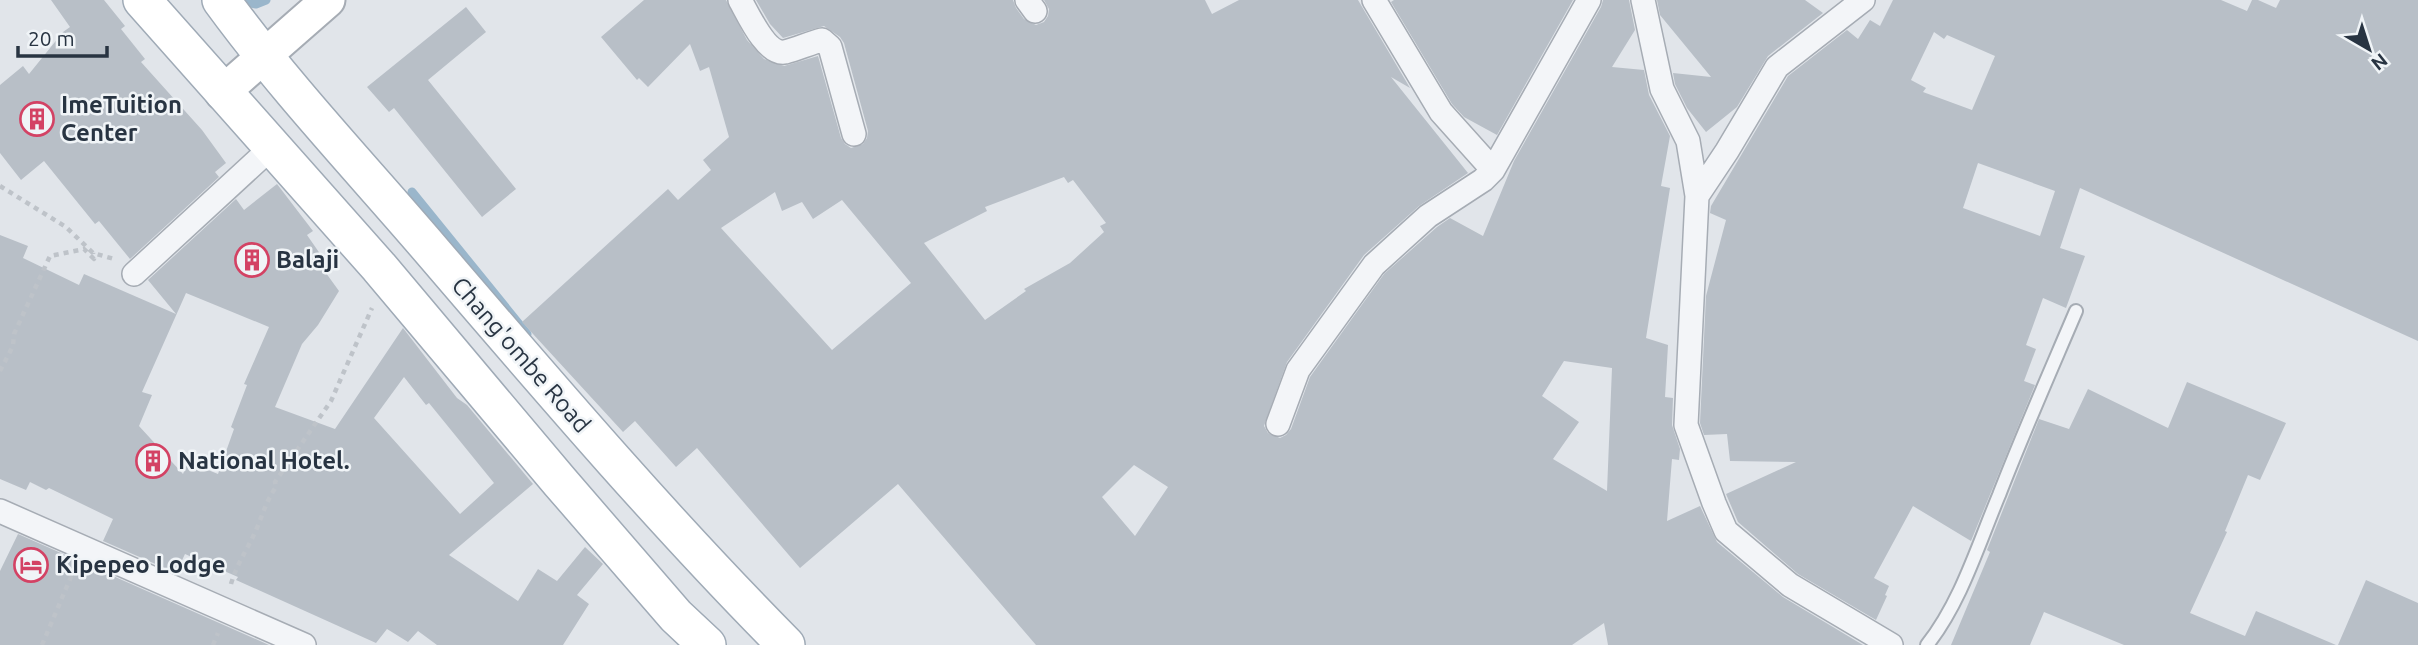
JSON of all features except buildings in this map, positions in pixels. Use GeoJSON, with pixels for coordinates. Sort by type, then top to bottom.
{"type":"FeatureCollection","features":[{"type":"Feature","properties":{"kind":"main road"},"geometry":{"type":"LineString","coordinates":[[142,0],[386,276],[676,616],[707,645]]}},
{"type":"Feature","properties":{"kind":"main road","name":"Chang'ombe Road"},"geometry":{"type":"LineString","coordinates":[[221,0],[263,57],[597,443],[715,573],[786,645]]}},
{"type":"Feature","properties":{"kind":"street"},"geometry":{"type":"LineString","coordinates":[[222,93],[328,0]]}},
{"type":"Feature","properties":{"kind":"street"},"geometry":{"type":"LineString","coordinates":[[740,0],[761,37],[776,51],[783,52],[822,40],[830,47],[854,134]]}},
{"type":"Feature","properties":{"kind":"street"},"geometry":{"type":"LineString","coordinates":[[1374,0],[1441,112],[1493,170]]}},
{"type":"Feature","properties":{"kind":"street"},"geometry":{"type":"LineString","coordinates":[[1278,424],[1298,370],[1374,265],[1428,216],[1483,180],[1493,170],[1589,0]]}},
{"type":"Feature","properties":{"kind":"street"},"geometry":{"type":"LineString","coordinates":[[1643,0],[1662,89],[1688,141],[1697,196],[1686,425],[1726,531],[1790,585],[1891,645]]}},
{"type":"Feature","properties":{"kind":"street"},"geometry":{"type":"LineString","coordinates":[[1697,196],[1777,66],[1863,0]]}},
{"type":"Feature","properties":{"kind":"street"},"geometry":{"type":"LineString","coordinates":[[1688,141],[1727,151]]}},
{"type":"Feature","properties":{"kind":"street"},"geometry":{"type":"LineString","coordinates":[[134,274],[272,147]]}},
{"type":"Feature","properties":{"kind":"street"},"geometry":{"type":"LineString","coordinates":[[0,511],[304,645]]}},
{"type":"Feature","properties":{"kind":"lane"},"geometry":{"type":"LineString","coordinates":[[1927,645],[1941,628],[1972,561],[2076,312]]}},
{"type":"Feature","properties":{"kind":"path"},"geometry":{"type":"LineString","coordinates":[[0,186],[66,227],[93,253],[119,261],[134,274]]}},
{"type":"Feature","properties":{"kind":"path"},"geometry":{"type":"LineString","coordinates":[[0,371],[50,256],[84,249],[94,259],[93,253]]}},
{"type":"Feature","properties":{"kind":"path"},"geometry":{"type":"LineString","coordinates":[[223,611],[236,566],[257,529],[269,497],[276,487],[275,482],[331,401],[386,276]]}},
{"type":"Feature","properties":{"kind":"path"},"geometry":{"type":"LineString","coordinates":[[42,645],[83,548]]}},
{"type":"Feature","properties":{"kind":"waterway"},"geometry":{"type":"LineString","coordinates":[[237,0],[256,4],[266,0]]}},
{"type":"Feature","properties":{"kind":"waterway"},"geometry":{"type":"LineString","coordinates":[[412,192],[527,334]]}},
{"type":"Feature","properties":{"kind":"place","name":"ImeTuition Center"},"geometry":{"type":"Point","coordinates":[37,119]}},
{"type":"Feature","properties":{"kind":"place","name":"Balaji"},"geometry":{"type":"Point","coordinates":[252,260]}},
{"type":"Feature","properties":{"kind":"place","name":"National Hotel."},"geometry":{"type":"Point","coordinates":[153,461]}},
{"type":"Feature","properties":{"kind":"place","name":"Kipepeo Lodge"},"geometry":{"type":"Point","coordinates":[31,565]}}]}
